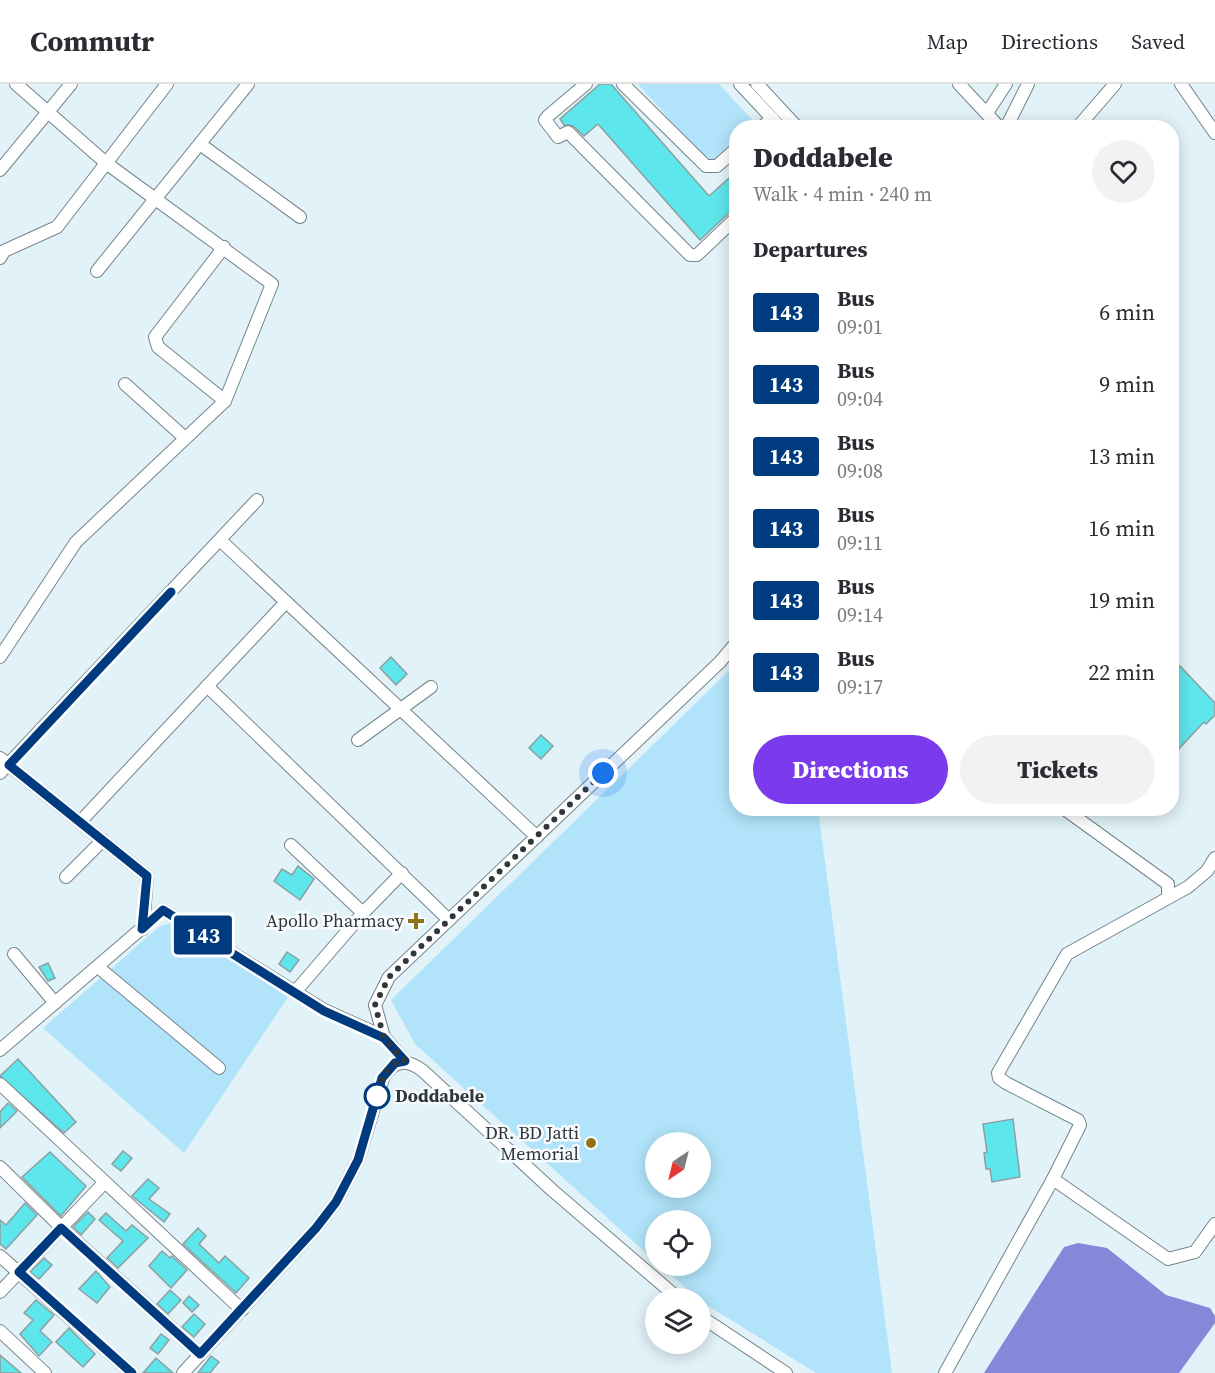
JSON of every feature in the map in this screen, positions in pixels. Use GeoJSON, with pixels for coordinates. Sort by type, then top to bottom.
{"type":"FeatureCollection","features":[{"type":"Feature","properties":{"kind":"street"},"geometry":{"type":"LineString","coordinates":[[0,657],[76,542],[225,401],[272,284],[106,163],[50,111],[16,84]]}},
{"type":"Feature","properties":{"kind":"street"},"geometry":{"type":"LineString","coordinates":[[0,170],[71,84]]}},
{"type":"Feature","properties":{"kind":"street"},"geometry":{"type":"LineString","coordinates":[[0,258],[4,251],[57,227],[167,84]]}},
{"type":"Feature","properties":{"kind":"street"},"geometry":{"type":"LineString","coordinates":[[98,271],[248,84]]}},
{"type":"Feature","properties":{"kind":"street"},"geometry":{"type":"LineString","coordinates":[[586,84],[545,120],[558,137],[568,132],[690,255],[697,255],[729,225]]}},
{"type":"Feature","properties":{"kind":"street"},"geometry":{"type":"LineString","coordinates":[[623,84],[706,166],[717,166],[729,155]]}},
{"type":"Feature","properties":{"kind":"street"},"geometry":{"type":"LineString","coordinates":[[740,84],[772,118]]}},
{"type":"Feature","properties":{"kind":"street"},"geometry":{"type":"LineString","coordinates":[[758,84],[791,120]]}},
{"type":"Feature","properties":{"kind":"street"},"geometry":{"type":"LineString","coordinates":[[959,84],[993,120]]}},
{"type":"Feature","properties":{"kind":"street"},"geometry":{"type":"LineString","coordinates":[[987,113],[1006,84]]}},
{"type":"Feature","properties":{"kind":"street"},"geometry":{"type":"LineString","coordinates":[[1010,120],[1028,84]]}},
{"type":"Feature","properties":{"kind":"street"},"geometry":{"type":"LineString","coordinates":[[1084,120],[1115,84]]}},
{"type":"Feature","properties":{"kind":"street"},"geometry":{"type":"LineString","coordinates":[[1181,84],[1215,133]]}},
{"type":"Feature","properties":{"kind":"street"},"geometry":{"type":"LineString","coordinates":[[200,144],[300,216]]}},
{"type":"Feature","properties":{"kind":"street"},"geometry":{"type":"LineString","coordinates":[[224,247],[157,332],[156,342],[225,401]]}},
{"type":"Feature","properties":{"kind":"street"},"geometry":{"type":"LineString","coordinates":[[125,384],[185,438]]}},
{"type":"Feature","properties":{"kind":"street"},"geometry":{"type":"LineString","coordinates":[[142,929],[147,876],[80,822],[3,766],[257,500]]}},
{"type":"Feature","properties":{"kind":"street"},"geometry":{"type":"LineString","coordinates":[[220,540],[537,837]]}},
{"type":"Feature","properties":{"kind":"street"},"geometry":{"type":"LineString","coordinates":[[80,822],[286,602]]}},
{"type":"Feature","properties":{"kind":"street"},"geometry":{"type":"LineString","coordinates":[[384,1038],[375,1005],[389,977],[729,651]]}},
{"type":"Feature","properties":{"kind":"street"},"geometry":{"type":"LineString","coordinates":[[207,686],[449,920]]}},
{"type":"Feature","properties":{"kind":"street"},"geometry":{"type":"LineString","coordinates":[[358,740],[431,687]]}},
{"type":"Feature","properties":{"kind":"street"},"geometry":{"type":"LineString","coordinates":[[945,1373],[1053,1179],[1080,1125],[1078,1120],[1006,1083],[999,1078],[998,1072],[1067,954],[1166,901],[1168,896],[1168,884],[1074,816]]}},
{"type":"Feature","properties":{"kind":"street"},"geometry":{"type":"LineString","coordinates":[[66,877],[103,840]]}},
{"type":"Feature","properties":{"kind":"street"},"geometry":{"type":"LineString","coordinates":[[291,845],[363,913]]}},
{"type":"Feature","properties":{"kind":"street"},"geometry":{"type":"LineString","coordinates":[[1168,896],[1193,883],[1207,871],[1215,858]]}},
{"type":"Feature","properties":{"kind":"street"},"geometry":{"type":"LineString","coordinates":[[295,992],[363,913],[402,873]]}},
{"type":"Feature","properties":{"kind":"street"},"geometry":{"type":"LineString","coordinates":[[0,1050],[163,910],[324,1011],[384,1038],[405,1061],[423,1071],[552,1190],[666,1288]]}},
{"type":"Feature","properties":{"kind":"street"},"geometry":{"type":"LineString","coordinates":[[14,954],[55,1003]]}},
{"type":"Feature","properties":{"kind":"street"},"geometry":{"type":"LineString","coordinates":[[98,967],[219,1068]]}},
{"type":"Feature","properties":{"kind":"street"},"geometry":{"type":"LineString","coordinates":[[183,1373],[316,1228],[336,1202],[358,1160],[382,1078],[395,1063],[405,1061]]}},
{"type":"Feature","properties":{"kind":"street"},"geometry":{"type":"LineString","coordinates":[[0,1084],[242,1310]]}},
{"type":"Feature","properties":{"kind":"street"},"geometry":{"type":"LineString","coordinates":[[0,1167],[61,1228],[200,1354]]}},
{"type":"Feature","properties":{"kind":"street"},"geometry":{"type":"LineString","coordinates":[[1053,1179],[1168,1259],[1195,1252],[1215,1224]]}},
{"type":"Feature","properties":{"kind":"street"},"geometry":{"type":"LineString","coordinates":[[0,1292],[104,1183]]}},
{"type":"Feature","properties":{"kind":"street"},"geometry":{"type":"LineString","coordinates":[[0,1256],[132,1373]]}},
{"type":"Feature","properties":{"kind":"street"},"geometry":{"type":"LineString","coordinates":[[711,1323],[786,1373]]}},
{"type":"Feature","properties":{"kind":"street"},"geometry":{"type":"LineString","coordinates":[[0,1331],[45,1373]]}},
{"type":"Feature","properties":{"kind":"shaded area"},"geometry":{"type":"Polygon","coordinates":[[[638,84],[719,84],[752,120],[729,120],[729,145],[709,164],[638,84]]]}},
{"type":"Feature","properties":{"kind":"shaded area"},"geometry":{"type":"Polygon","coordinates":[[[729,671],[729,816],[819,816],[892,1373],[816,1373],[711,1308],[711,1288],[686,1288],[672,1276],[711,1276],[711,1210],[645,1210],[645,1252],[415,1044],[391,1000],[729,671]]]}},
{"type":"Feature","properties":{"kind":"shaded area"},"geometry":{"type":"Polygon","coordinates":[[[175,922],[288,997],[184,1153],[43,1028],[160,926],[175,922]]]}},
{"type":"Feature","properties":{"kind":"water"},"geometry":{"type":"Polygon","coordinates":[[[1078,1243],[1107,1248],[1166,1295],[1210,1308],[1215,1316],[1215,1323],[1179,1373],[984,1373],[1064,1247],[1078,1243]]]}},
{"type":"Feature","properties":{"kind":"building"},"geometry":{"type":"Polygon","coordinates":[[[600,84],[611,84],[709,196],[729,178],[729,213],[700,240],[598,124],[584,136],[573,126],[564,125],[560,119],[600,84]]]}},
{"type":"Feature","properties":{"kind":"building"},"geometry":{"type":"Polygon","coordinates":[[[391,657],[407,674],[396,685],[380,668],[391,657]]]}},
{"type":"Feature","properties":{"kind":"building"},"geometry":{"type":"Polygon","coordinates":[[[1179,667],[1215,703],[1215,715],[1206,724],[1204,722],[1179,749],[1179,667]]]}},
{"type":"Feature","properties":{"kind":"building"},"geometry":{"type":"Polygon","coordinates":[[[541,735],[553,746],[541,759],[529,748],[541,735]]]}},
{"type":"Feature","properties":{"kind":"building"},"geometry":{"type":"Polygon","coordinates":[[[298,866],[314,879],[300,900],[274,881],[282,869],[292,875],[298,866]]]}},
{"type":"Feature","properties":{"kind":"building"},"geometry":{"type":"Polygon","coordinates":[[[287,952],[299,960],[290,972],[279,964],[287,952]]]}},
{"type":"Feature","properties":{"kind":"building"},"geometry":{"type":"Polygon","coordinates":[[[48,963],[55,978],[48,981],[39,967],[48,963]]]}},
{"type":"Feature","properties":{"kind":"building"},"geometry":{"type":"Polygon","coordinates":[[[18,1059],[76,1122],[64,1133],[0,1076],[18,1059]]]}},
{"type":"Feature","properties":{"kind":"building"},"geometry":{"type":"Polygon","coordinates":[[[8,1103],[17,1111],[0,1128],[0,1112],[8,1103]]]}},
{"type":"Feature","properties":{"kind":"building"},"geometry":{"type":"Polygon","coordinates":[[[1013,1119],[1020,1177],[992,1182],[990,1169],[986,1169],[984,1153],[987,1152],[983,1124],[1013,1119]]]}},
{"type":"Feature","properties":{"kind":"building"},"geometry":{"type":"Polygon","coordinates":[[[123,1151],[132,1158],[121,1171],[112,1164],[123,1151]]]}},
{"type":"Feature","properties":{"kind":"building"},"geometry":{"type":"Polygon","coordinates":[[[50,1152],[86,1186],[61,1216],[22,1177],[50,1152]]]}},
{"type":"Feature","properties":{"kind":"building"},"geometry":{"type":"Polygon","coordinates":[[[148,1179],[159,1188],[149,1199],[170,1214],[164,1222],[132,1196],[148,1179]]]}},
{"type":"Feature","properties":{"kind":"building"},"geometry":{"type":"Polygon","coordinates":[[[25,1203],[37,1215],[6,1249],[0,1244],[0,1220],[6,1225],[25,1203]]]}},
{"type":"Feature","properties":{"kind":"building"},"geometry":{"type":"Polygon","coordinates":[[[88,1212],[95,1219],[81,1235],[73,1227],[88,1212]]]}},
{"type":"Feature","properties":{"kind":"building"},"geometry":{"type":"Polygon","coordinates":[[[106,1213],[126,1231],[132,1225],[148,1238],[118,1268],[107,1258],[123,1241],[99,1220],[106,1213]]]}},
{"type":"Feature","properties":{"kind":"building"},"geometry":{"type":"Polygon","coordinates":[[[198,1228],[206,1236],[199,1244],[219,1263],[225,1256],[249,1278],[236,1293],[183,1244],[198,1228]]]}},
{"type":"Feature","properties":{"kind":"building"},"geometry":{"type":"Polygon","coordinates":[[[162,1251],[170,1258],[172,1256],[187,1270],[171,1288],[149,1266],[162,1251]]]}},
{"type":"Feature","properties":{"kind":"building"},"geometry":{"type":"Polygon","coordinates":[[[44,1258],[52,1265],[39,1279],[30,1272],[44,1258]]]}},
{"type":"Feature","properties":{"kind":"building"},"geometry":{"type":"Polygon","coordinates":[[[96,1271],[110,1287],[97,1303],[79,1289],[96,1271]]]}},
{"type":"Feature","properties":{"kind":"building"},"geometry":{"type":"Polygon","coordinates":[[[170,1290],[181,1300],[168,1314],[157,1304],[170,1290]]]}},
{"type":"Feature","properties":{"kind":"building"},"geometry":{"type":"Polygon","coordinates":[[[189,1296],[199,1305],[192,1312],[183,1303],[189,1296]]]}},
{"type":"Feature","properties":{"kind":"building"},"geometry":{"type":"Polygon","coordinates":[[[36,1300],[54,1315],[40,1331],[52,1342],[39,1356],[20,1334],[33,1320],[24,1313],[36,1300]]]}},
{"type":"Feature","properties":{"kind":"building"},"geometry":{"type":"Polygon","coordinates":[[[194,1314],[205,1324],[194,1337],[182,1327],[194,1314]]]}},
{"type":"Feature","properties":{"kind":"building"},"geometry":{"type":"Polygon","coordinates":[[[69,1328],[95,1354],[83,1367],[56,1342],[69,1328]]]}},
{"type":"Feature","properties":{"kind":"building"},"geometry":{"type":"Polygon","coordinates":[[[161,1334],[169,1340],[158,1354],[150,1348],[161,1334]]]}},
{"type":"Feature","properties":{"kind":"building"},"geometry":{"type":"Polygon","coordinates":[[[0,1355],[21,1373],[0,1373],[0,1355]]]}},
{"type":"Feature","properties":{"kind":"building"},"geometry":{"type":"Polygon","coordinates":[[[211,1356],[219,1362],[210,1373],[198,1373],[211,1356]]]}},
{"type":"Feature","properties":{"kind":"building"},"geometry":{"type":"Polygon","coordinates":[[[156,1358],[173,1373],[143,1373],[156,1358]]]}},
{"type":"Feature","properties":{"kind":"bus line","name":"143"},"geometry":{"type":"LineString","coordinates":[[132,1373],[19,1272],[61,1228],[200,1354],[316,1228],[336,1202],[346,1187],[358,1160],[382,1078],[395,1063],[405,1061],[384,1038],[324,1011],[163,910],[142,929],[147,876],[9,765],[171,592]]}},
{"type":"Feature","properties":{"kind":"place","name":"Apollo Pharmacy"},"geometry":{"type":"Point","coordinates":[416,921]}},
{"type":"Feature","properties":{"kind":"place","name":"Doddabele"},"geometry":{"type":"Point","coordinates":[377,1096]}},
{"type":"Feature","properties":{"kind":"place","name":"DR. BD Jatti Memorial"},"geometry":{"type":"Point","coordinates":[591,1143]}},
{"type":"Feature","properties":{"kind":"route"},"geometry":{"type":"LineString","coordinates":[[377,1096],[376,1098],[386,1072],[395,1063],[405,1061],[384,1038],[375,1005],[389,977],[603,773]]}}]}
